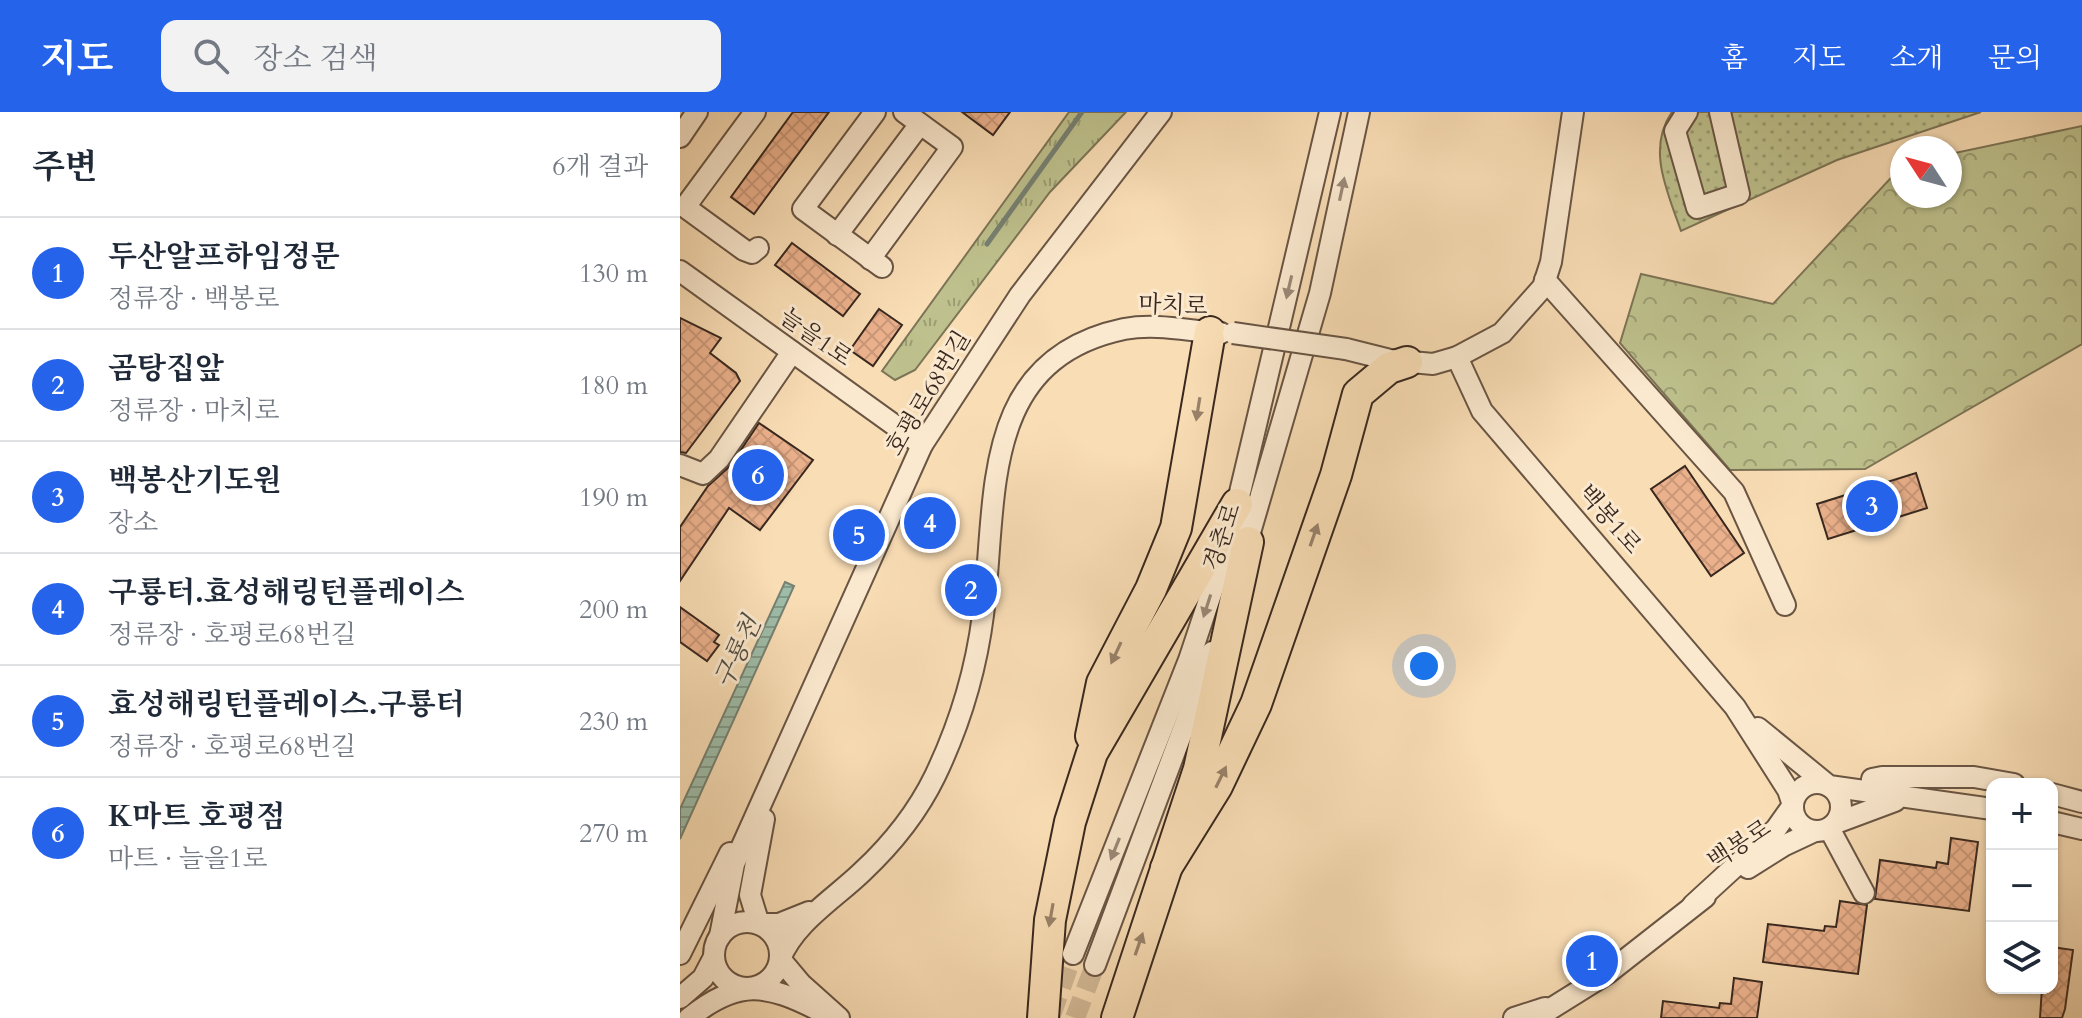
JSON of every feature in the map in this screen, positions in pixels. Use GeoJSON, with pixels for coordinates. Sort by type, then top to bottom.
{"type":"FeatureCollection","features":[{"type":"Feature","properties":{"kind":"highway"},"geometry":{"type":"LineString","coordinates":[[1043,1018],[1050,920],[1102,683],[1151,589],[1180,513],[1222,333]]}},
{"type":"Feature","properties":{"kind":"highway"},"geometry":{"type":"LineString","coordinates":[[1166,868],[1217,786],[1256,704],[1336,475],[1358,394],[1389,368],[1407,362]]}},
{"type":"Feature","properties":{"kind":"highway"},"geometry":{"type":"LineString","coordinates":[[1081,785],[1109,720],[1168,629],[1237,504]]}},
{"type":"Feature","properties":{"kind":"highway"},"geometry":{"type":"LineString","coordinates":[[1117,1018],[1199,769],[1248,542]]}},
{"type":"Feature","properties":{"kind":"street"},"geometry":{"type":"LineString","coordinates":[[680,137],[697,112]]}},
{"type":"Feature","properties":{"kind":"street"},"geometry":{"type":"LineString","coordinates":[[755,112],[685,207],[744,250],[752,253],[758,248]]}},
{"type":"Feature","properties":{"kind":"street"},"geometry":{"type":"LineString","coordinates":[[837,235],[912,118],[952,147],[876,263],[837,235],[803,209],[875,112]]}},
{"type":"Feature","properties":{"kind":"street","name":"호평로68번길"},"geometry":{"type":"LineString","coordinates":[[720,936],[734,864],[922,445],[1020,295],[1161,112]]}},
{"type":"Feature","properties":{"kind":"street","name":"경춘로"},"geometry":{"type":"LineString","coordinates":[[1073,954],[1189,660],[1237,504],[1330,112]]}},
{"type":"Feature","properties":{"kind":"street","name":"경춘로"},"geometry":{"type":"LineString","coordinates":[[1095,965],[1201,685],[1248,542],[1320,293],[1359,112]]}},
{"type":"Feature","properties":{"kind":"street","name":"마치로"},"geometry":{"type":"LineString","coordinates":[[780,959],[792,936],[912,817],[950,741],[978,645],[988,527],[1000,451],[1014,411],[1029,384],[1054,360],[1106,334],[1161,327],[1346,349],[1407,362],[1433,364],[1457,357],[1502,333],[1531,302],[1545,280],[1551,262],[1573,112]]}},
{"type":"Feature","properties":{"kind":"street"},"geometry":{"type":"LineString","coordinates":[[1687,112],[1675,131],[1697,208],[1739,194],[1720,112]]}},
{"type":"Feature","properties":{"kind":"street","name":"늘을1로"},"geometry":{"type":"LineString","coordinates":[[680,271],[922,445]]}},
{"type":"Feature","properties":{"kind":"street"},"geometry":{"type":"LineString","coordinates":[[1545,280],[1734,492],[1785,605]]}},
{"type":"Feature","properties":{"kind":"street"},"geometry":{"type":"LineString","coordinates":[[680,465],[703,474],[719,459],[792,352]]}},
{"type":"Feature","properties":{"kind":"street","name":"백봉1로"},"geometry":{"type":"LineString","coordinates":[[1457,357],[1482,411],[1735,707],[1782,751],[1829,786]]}},
{"type":"Feature","properties":{"kind":"street","name":"백봉1로"},"geometry":{"type":"LineString","coordinates":[[1735,707],[1784,781],[1793,805]]}},
{"type":"Feature","properties":{"kind":"street"},"geometry":{"type":"LineString","coordinates":[[680,954],[718,874],[775,777]]}},
{"type":"Feature","properties":{"kind":"street","name":"호평로68번길"},"geometry":{"type":"LineString","coordinates":[[759,924],[750,895],[775,777]]}},
{"type":"Feature","properties":{"kind":"street"},"geometry":{"type":"LineString","coordinates":[[1871,793],[1872,779],[1882,777],[1986,779]]}},
{"type":"Feature","properties":{"kind":"street"},"geometry":{"type":"LineString","coordinates":[[1827,827],[1840,815],[1840,799],[1829,786],[1805,786],[1793,805],[1796,820],[1827,827],[1864,893]]}},
{"type":"Feature","properties":{"kind":"street","name":"백봉로"},"geometry":{"type":"LineString","coordinates":[[1829,786],[1986,808]]}},
{"type":"Feature","properties":{"kind":"street"},"geometry":{"type":"LineString","coordinates":[[2058,796],[2082,802]]}},
{"type":"Feature","properties":{"kind":"street","name":"백봉로"},"geometry":{"type":"LineString","coordinates":[[1536,1018],[1568,1000],[1693,905],[1783,846],[1902,798]]}},
{"type":"Feature","properties":{"kind":"street","name":"백봉로"},"geometry":{"type":"LineString","coordinates":[[1693,905],[1776,829],[1793,805]]}},
{"type":"Feature","properties":{"kind":"street"},"geometry":{"type":"LineString","coordinates":[[2058,823],[2082,829]]}},
{"type":"Feature","properties":{"kind":"street","name":"마치로"},"geometry":{"type":"LineString","coordinates":[[759,924],[794,919],[836,895]]}},
{"type":"Feature","properties":{"kind":"street"},"geometry":{"type":"LineString","coordinates":[[680,998],[703,978],[720,936],[738,923],[759,924],[776,938],[780,959],[836,1018]]}},
{"type":"Feature","properties":{"kind":"street"},"geometry":{"type":"LineString","coordinates":[[714,957],[717,968],[731,984],[788,995],[836,1018]]}},
{"type":"Feature","properties":{"kind":"street"},"geometry":{"type":"LineString","coordinates":[[689,1018],[716,998],[752,988],[771,978],[780,959]]}},
{"type":"Feature","properties":{"kind":"street","name":"백봉로"},"geometry":{"type":"LineString","coordinates":[[1514,1018],[1568,1000]]}},
{"type":"Feature","properties":{"kind":"green space"},"geometry":{"type":"Polygon","coordinates":[[[1069,112],[1126,112],[1050,192],[915,370],[895,380],[882,371],[1069,112]]]}},
{"type":"Feature","properties":{"kind":"green space"},"geometry":{"type":"Polygon","coordinates":[[[1672,112],[1981,112],[1909,136],[1890,136],[1890,142],[1837,160],[1681,231],[1662,171],[1660,156],[1664,126],[1672,112]]]}},
{"type":"Feature","properties":{"kind":"green space"},"geometry":{"type":"Polygon","coordinates":[[[2082,126],[2082,344],[1865,469],[1730,470],[1620,343],[1641,274],[1773,304],[1890,179],[1890,208],[1962,208],[1962,151],[2082,126]]]}},
{"type":"Feature","properties":{"kind":"shaded area"},"geometry":{"type":"Polygon","coordinates":[[[785,582],[794,586],[680,839],[680,809],[785,582]]]}},
{"type":"Feature","properties":{"kind":"building"},"geometry":{"type":"Polygon","coordinates":[[[793,112],[829,112],[754,214],[731,197],[793,112]]]}},
{"type":"Feature","properties":{"kind":"building"},"geometry":{"type":"Polygon","coordinates":[[[962,112],[1010,112],[993,135],[962,112]]]}},
{"type":"Feature","properties":{"kind":"building"},"geometry":{"type":"Polygon","coordinates":[[[792,243],[860,294],[843,316],[775,265],[792,243]]]}},
{"type":"Feature","properties":{"kind":"building"},"geometry":{"type":"Polygon","coordinates":[[[879,309],[902,325],[873,366],[850,350],[879,309]]]}},
{"type":"Feature","properties":{"kind":"building"},"geometry":{"type":"Polygon","coordinates":[[[680,318],[721,338],[710,353],[736,373],[740,381],[686,453],[680,452],[680,318]]]}},
{"type":"Feature","properties":{"kind":"building"},"geometry":{"type":"Polygon","coordinates":[[[759,423],[813,460],[760,530],[729,508],[680,581],[680,527],[708,486],[730,466],[759,423]]]}},
{"type":"Feature","properties":{"kind":"building"},"geometry":{"type":"Polygon","coordinates":[[[1685,466],[1744,553],[1711,576],[1651,489],[1685,466]]]}},
{"type":"Feature","properties":{"kind":"building"},"geometry":{"type":"Polygon","coordinates":[[[1916,473],[1927,508],[1828,539],[1817,504],[1916,473]]]}},
{"type":"Feature","properties":{"kind":"building"},"geometry":{"type":"Polygon","coordinates":[[[680,607],[719,635],[714,642],[719,645],[707,661],[680,642],[680,607]]]}},
{"type":"Feature","properties":{"kind":"building"},"geometry":{"type":"Polygon","coordinates":[[[1951,838],[1978,842],[1969,911],[1875,899],[1880,860],[1936,868],[1937,862],[1948,864],[1951,838]]]}},
{"type":"Feature","properties":{"kind":"building"},"geometry":{"type":"Polygon","coordinates":[[[1840,901],[1867,905],[1858,974],[1763,962],[1768,924],[1824,931],[1825,926],[1836,927],[1840,901]]]}},
{"type":"Feature","properties":{"kind":"building"},"geometry":{"type":"Polygon","coordinates":[[[2058,948],[2073,950],[2062,1018],[2040,1018],[2042,994],[2058,994],[2058,948]]]}},
{"type":"Feature","properties":{"kind":"building"},"geometry":{"type":"Polygon","coordinates":[[[1734,978],[1762,982],[1757,1018],[1661,1018],[1663,1001],[1719,1008],[1720,1003],[1731,1004],[1734,978]]]}},
{"type":"Feature","properties":{"kind":"waterway","name":"구룡천"},"geometry":{"type":"LineString","coordinates":[[987,244],[1082,112]]}},
{"type":"Feature","properties":{"kind":"tunnel"},"geometry":{"type":"LineString","coordinates":[[1051,1015],[1073,954]]}},
{"type":"Feature","properties":{"kind":"tunnel"},"geometry":{"type":"LineString","coordinates":[[1075,1018],[1095,965]]}},
{"type":"Feature","properties":{"kind":"place","name":"K마트 호평점"},"geometry":{"type":"Point","coordinates":[758,475]}},
{"type":"Feature","properties":{"kind":"place","name":"백봉산기도원"},"geometry":{"type":"Point","coordinates":[1872,506]}},
{"type":"Feature","properties":{"kind":"place","name":"구룡터.효성해링턴플레이스"},"geometry":{"type":"Point","coordinates":[930,523]}},
{"type":"Feature","properties":{"kind":"place","name":"효성해링턴플레이스.구룡터"},"geometry":{"type":"Point","coordinates":[859,535]}},
{"type":"Feature","properties":{"kind":"place","name":"곰탕집앞"},"geometry":{"type":"Point","coordinates":[971,590]}},
{"type":"Feature","properties":{"kind":"place","name":"두산알프하임정문"},"geometry":{"type":"Point","coordinates":[1592,961]}}]}
